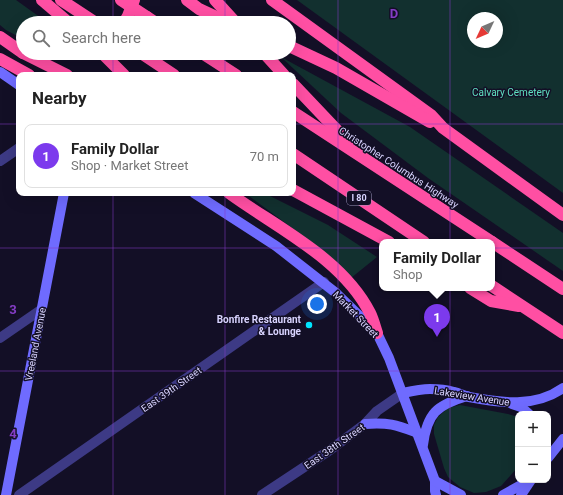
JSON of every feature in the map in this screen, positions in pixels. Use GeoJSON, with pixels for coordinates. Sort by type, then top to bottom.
{"type":"FeatureCollection","features":[{"type":"Feature","properties":{"kind":"highway"},"geometry":{"type":"LineString","coordinates":[[42,0],[61,16]]}},
{"type":"Feature","properties":{"kind":"highway"},"geometry":{"type":"LineString","coordinates":[[62,0],[86,16]]}},
{"type":"Feature","properties":{"kind":"highway"},"geometry":{"type":"LineString","coordinates":[[121,0],[146,16]]}},
{"type":"Feature","properties":{"kind":"highway"},"geometry":{"type":"LineString","coordinates":[[128,16],[134,0]]}},
{"type":"Feature","properties":{"kind":"highway"},"geometry":{"type":"LineString","coordinates":[[187,0],[200,9],[214,16]]}},
{"type":"Feature","properties":{"kind":"highway"},"geometry":{"type":"LineString","coordinates":[[215,0],[230,16]]}},
{"type":"Feature","properties":{"kind":"highway"},"geometry":{"type":"LineString","coordinates":[[272,0],[294,16]]}},
{"type":"Feature","properties":{"kind":"highway"},"geometry":{"type":"LineString","coordinates":[[296,17],[431,115],[442,128]]}},
{"type":"Feature","properties":{"kind":"highway"},"geometry":{"type":"LineString","coordinates":[[0,36],[16,43]]}},
{"type":"Feature","properties":{"kind":"highway"},"geometry":{"type":"LineString","coordinates":[[0,36],[16,48]]}},
{"type":"Feature","properties":{"kind":"highway"},"geometry":{"type":"LineString","coordinates":[[296,49],[336,68],[427,121],[442,128],[563,215]]}},
{"type":"Feature","properties":{"kind":"highway"},"geometry":{"type":"LineString","coordinates":[[0,59],[24,72]]}},
{"type":"Feature","properties":{"kind":"highway"},"geometry":{"type":"LineString","coordinates":[[37,60],[61,72]]}},
{"type":"Feature","properties":{"kind":"highway"},"geometry":{"type":"LineString","coordinates":[[109,60],[121,72]]}},
{"type":"Feature","properties":{"kind":"highway"},"geometry":{"type":"LineString","coordinates":[[152,60],[170,72]]}},
{"type":"Feature","properties":{"kind":"highway"},"geometry":{"type":"LineString","coordinates":[[213,60],[231,72]]}},
{"type":"Feature","properties":{"kind":"highway"},"geometry":{"type":"LineString","coordinates":[[270,60],[281,72]]}},
{"type":"Feature","properties":{"kind":"highway"},"geometry":{"type":"LineString","coordinates":[[296,87],[363,157]]}},
{"type":"Feature","properties":{"kind":"highway","name":"Christopher Columbus Highway"},"geometry":{"type":"LineString","coordinates":[[296,114],[487,239]]}},
{"type":"Feature","properties":{"kind":"highway","name":"I 80"},"geometry":{"type":"LineString","coordinates":[[296,156],[420,239]]}},
{"type":"Feature","properties":{"kind":"highway"},"geometry":{"type":"LineString","coordinates":[[296,192],[383,239]]}},
{"type":"Feature","properties":{"kind":"highway"},"geometry":{"type":"LineString","coordinates":[[233,196],[321,257],[340,274],[367,307],[377,333]]}},
{"type":"Feature","properties":{"kind":"highway","name":"Christopher Columbus Highway"},"geometry":{"type":"LineString","coordinates":[[495,244],[563,289]]}},
{"type":"Feature","properties":{"kind":"highway"},"geometry":{"type":"LineString","coordinates":[[495,288],[563,333]]}},
{"type":"Feature","properties":{"kind":"highway"},"geometry":{"type":"LineString","coordinates":[[475,291],[491,301],[524,308]]}},
{"type":"Feature","properties":{"kind":"main road"},"geometry":{"type":"LineString","coordinates":[[0,72],[16,83]]}},
{"type":"Feature","properties":{"kind":"main road","name":"Vreeland Avenue"},"geometry":{"type":"LineString","coordinates":[[6,495],[63,196]]}},
{"type":"Feature","properties":{"kind":"main road","name":"Market Street"},"geometry":{"type":"LineString","coordinates":[[199,196],[276,246],[324,282],[355,310],[377,333],[390,358],[418,433],[435,481],[436,495]]}},
{"type":"Feature","properties":{"kind":"main road","name":"Lakeview Avenue"},"geometry":{"type":"LineString","coordinates":[[403,393],[419,389],[432,389],[455,392],[467,396],[508,403],[538,400],[563,388]]}},
{"type":"Feature","properties":{"kind":"main road"},"geometry":{"type":"LineString","coordinates":[[422,447],[425,430],[429,419],[435,412],[441,406],[467,396]]}},
{"type":"Feature","properties":{"kind":"main road"},"geometry":{"type":"LineString","coordinates":[[508,403],[525,411]]}},
{"type":"Feature","properties":{"kind":"main road"},"geometry":{"type":"LineString","coordinates":[[365,424],[382,423],[396,425],[418,433]]}},
{"type":"Feature","properties":{"kind":"main road"},"geometry":{"type":"LineString","coordinates":[[551,454],[563,439]]}},
{"type":"Feature","properties":{"kind":"main road"},"geometry":{"type":"LineString","coordinates":[[435,481],[461,495]]}},
{"type":"Feature","properties":{"kind":"main road"},"geometry":{"type":"LineString","coordinates":[[503,495],[525,483]]}},
{"type":"Feature","properties":{"kind":"main road"},"geometry":{"type":"LineString","coordinates":[[521,495],[528,483]]}},
{"type":"Feature","properties":{"kind":"street"},"geometry":{"type":"LineString","coordinates":[[0,161],[16,150]]}},
{"type":"Feature","properties":{"kind":"street","name":"East 39th Street"},"geometry":{"type":"LineString","coordinates":[[19,495],[324,282]]}},
{"type":"Feature","properties":{"kind":"street"},"geometry":{"type":"LineString","coordinates":[[0,338],[42,310]]}},
{"type":"Feature","properties":{"kind":"street","name":"East 38th Street"},"geometry":{"type":"LineString","coordinates":[[262,495],[330,450],[365,424],[377,411],[403,393]]}},
{"type":"Feature","properties":{"kind":"green space"},"geometry":{"type":"Polygon","coordinates":[[[0,0],[16,0],[38,16],[16,16],[16,35],[0,25],[0,0]]]}},
{"type":"Feature","properties":{"kind":"green space","name":"Calvary Cemetery"},"geometry":{"type":"Polygon","coordinates":[[[297,0],[563,0],[563,193],[297,0]]]}},
{"type":"Feature","properties":{"kind":"green space"},"geometry":{"type":"Polygon","coordinates":[[[284,60],[410,127],[563,233],[563,271],[428,178],[341,113],[284,60]]]}},
{"type":"Feature","properties":{"kind":"green space"},"geometry":{"type":"Polygon","coordinates":[[[249,196],[270,196],[328,225],[377,257],[351,278],[326,253],[249,196]]]}},
{"type":"Feature","properties":{"kind":"green space"},"geometry":{"type":"Polygon","coordinates":[[[460,405],[515,416],[515,470],[501,486],[486,492],[474,493],[460,487],[448,477],[434,434],[434,425],[438,417],[448,408],[460,405]]]}},
{"type":"Feature","properties":{"kind":"place","name":"Bonfire Restaurant & Lounge"},"geometry":{"type":"Point","coordinates":[309,325]}},
{"type":"Feature","properties":{"kind":"place","name":"Family Dollar"},"geometry":{"type":"Point","coordinates":[437,337]}}]}
